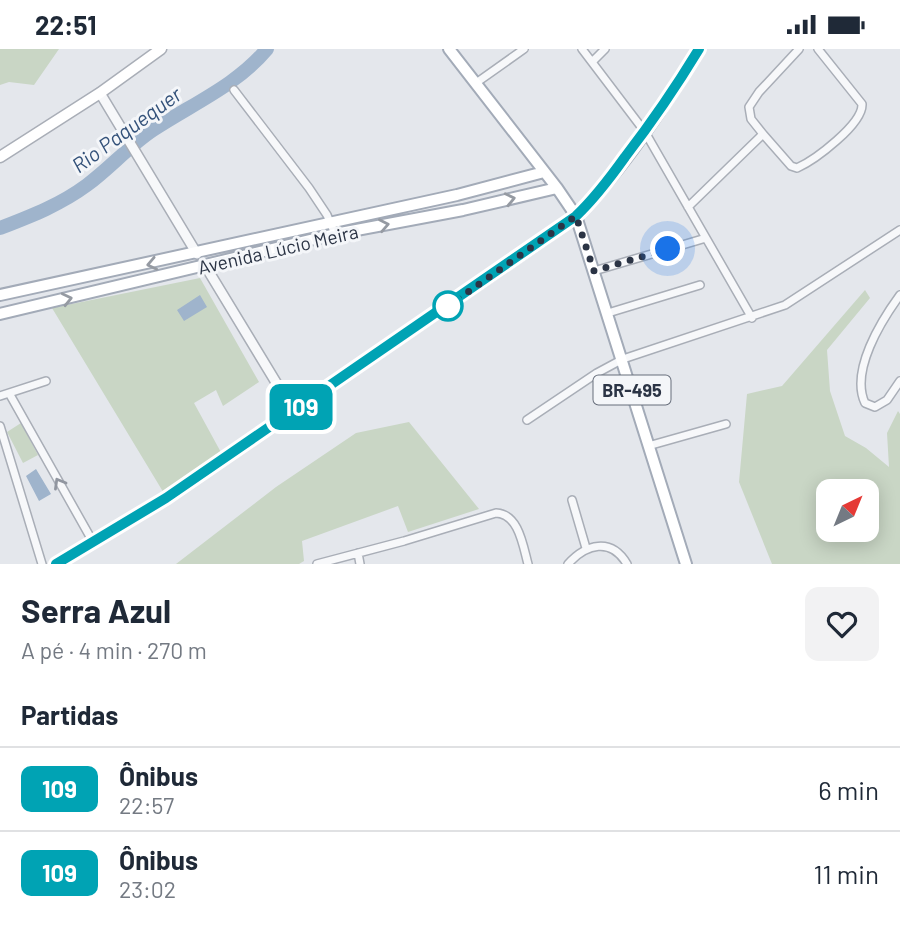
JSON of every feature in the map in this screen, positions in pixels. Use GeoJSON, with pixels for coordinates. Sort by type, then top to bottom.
{"type":"FeatureCollection","features":[{"type":"Feature","properties":{"kind":"main road"},"geometry":{"type":"LineString","coordinates":[[0,157],[100,93],[161,49]]}},
{"type":"Feature","properties":{"kind":"main road","name":"BR-495"},"geometry":{"type":"LineString","coordinates":[[449,49],[576,216],[686,564]]}},
{"type":"Feature","properties":{"kind":"main road"},"geometry":{"type":"LineString","coordinates":[[55,564],[166,498],[576,216],[645,132],[699,49]]}},
{"type":"Feature","properties":{"kind":"main road","name":"Avenida Lúcio Meira"},"geometry":{"type":"LineString","coordinates":[[0,295],[457,195],[544,171]]}},
{"type":"Feature","properties":{"kind":"main road","name":"Avenida Lúcio Meira"},"geometry":{"type":"LineString","coordinates":[[0,314],[206,267],[335,234],[463,210],[557,188]]}},
{"type":"Feature","properties":{"kind":"main road"},"geometry":{"type":"LineString","coordinates":[[457,195],[463,210]]}},
{"type":"Feature","properties":{"kind":"street"},"geometry":{"type":"LineString","coordinates":[[476,83],[524,49]]}},
{"type":"Feature","properties":{"kind":"street"},"geometry":{"type":"LineString","coordinates":[[582,49],[645,132],[752,318]]}},
{"type":"Feature","properties":{"kind":"street"},"geometry":{"type":"LineString","coordinates":[[593,62],[605,49]]}},
{"type":"Feature","properties":{"kind":"street"},"geometry":{"type":"LineString","coordinates":[[799,49],[759,92],[749,107],[751,120],[791,166],[797,168],[840,137],[860,116],[862,104],[818,49]]}},
{"type":"Feature","properties":{"kind":"street"},"geometry":{"type":"LineString","coordinates":[[234,90],[309,188],[331,222],[335,234]]}},
{"type":"Feature","properties":{"kind":"street"},"geometry":{"type":"LineString","coordinates":[[100,93],[197,254]]}},
{"type":"Feature","properties":{"kind":"street"},"geometry":{"type":"LineString","coordinates":[[688,207],[763,134]]}},
{"type":"Feature","properties":{"kind":"street"},"geometry":{"type":"LineString","coordinates":[[527,420],[597,373],[623,359],[752,318],[796,299],[900,230]]}},
{"type":"Feature","properties":{"kind":"street"},"geometry":{"type":"LineString","coordinates":[[594,271],[706,238]]}},
{"type":"Feature","properties":{"kind":"street"},"geometry":{"type":"LineString","coordinates":[[206,267],[293,412]]}},
{"type":"Feature","properties":{"kind":"street"},"geometry":{"type":"LineString","coordinates":[[608,313],[700,285]]}},
{"type":"Feature","properties":{"kind":"street"},"geometry":{"type":"LineString","coordinates":[[900,295],[885,317],[867,355],[860,381],[865,403],[875,407],[881,404],[900,381]]}},
{"type":"Feature","properties":{"kind":"street"},"geometry":{"type":"LineString","coordinates":[[0,396],[46,381]]}},
{"type":"Feature","properties":{"kind":"street"},"geometry":{"type":"LineString","coordinates":[[9,393],[93,542]]}},
{"type":"Feature","properties":{"kind":"street"},"geometry":{"type":"LineString","coordinates":[[648,446],[726,424]]}},
{"type":"Feature","properties":{"kind":"street"},"geometry":{"type":"LineString","coordinates":[[0,426],[42,564]]}},
{"type":"Feature","properties":{"kind":"street"},"geometry":{"type":"LineString","coordinates":[[572,499],[586,548]]}},
{"type":"Feature","properties":{"kind":"street"},"geometry":{"type":"LineString","coordinates":[[317,564],[487,514],[502,513],[513,521],[517,528],[528,564]]}},
{"type":"Feature","properties":{"kind":"street"},"geometry":{"type":"LineString","coordinates":[[568,564],[586,548],[606,547],[616,552],[627,564]]}},
{"type":"Feature","properties":{"kind":"street"},"geometry":{"type":"LineString","coordinates":[[358,553],[360,564]]}},
{"type":"Feature","properties":{"kind":"green space"},"geometry":{"type":"Polygon","coordinates":[[[0,49],[59,49],[34,85],[9,82],[0,85],[0,49]]]}},
{"type":"Feature","properties":{"kind":"green space"},"geometry":{"type":"Polygon","coordinates":[[[200,278],[259,382],[223,406],[216,390],[194,403],[223,456],[165,495],[52,308],[200,278]]]}},
{"type":"Feature","properties":{"kind":"green space"},"geometry":{"type":"Polygon","coordinates":[[[865,290],[870,298],[827,350],[830,391],[845,436],[866,448],[889,467],[887,433],[898,411],[900,414],[900,564],[772,564],[739,482],[747,394],[782,386],[865,290]]]}},
{"type":"Feature","properties":{"kind":"green space"},"geometry":{"type":"Polygon","coordinates":[[[409,422],[479,509],[408,532],[398,506],[302,541],[304,561],[299,564],[176,564],[276,487],[356,433],[409,422]]]}},
{"type":"Feature","properties":{"kind":"green space"},"geometry":{"type":"Polygon","coordinates":[[[21,423],[38,455],[23,463],[7,432],[21,423]]]}},
{"type":"Feature","properties":{"kind":"water"},"geometry":{"type":"Polygon","coordinates":[[[200,295],[207,307],[184,321],[177,310],[200,295]]]}},
{"type":"Feature","properties":{"kind":"water"},"geometry":{"type":"Polygon","coordinates":[[[36,469],[51,494],[39,501],[26,476],[36,469]]]}},
{"type":"Feature","properties":{"kind":"waterway","name":"Rio Paquequer"},"geometry":{"type":"LineString","coordinates":[[0,228],[77,192],[144,136],[242,74],[267,49]]}},
{"type":"Feature","properties":{"kind":"bus line","name":"109"},"geometry":{"type":"LineString","coordinates":[[56,564],[166,498],[576,216],[645,132],[699,49]]}},
{"type":"Feature","properties":{"kind":"route"},"geometry":{"type":"LineString","coordinates":[[448,306],[576,216],[594,271],[668,249]]}}]}
